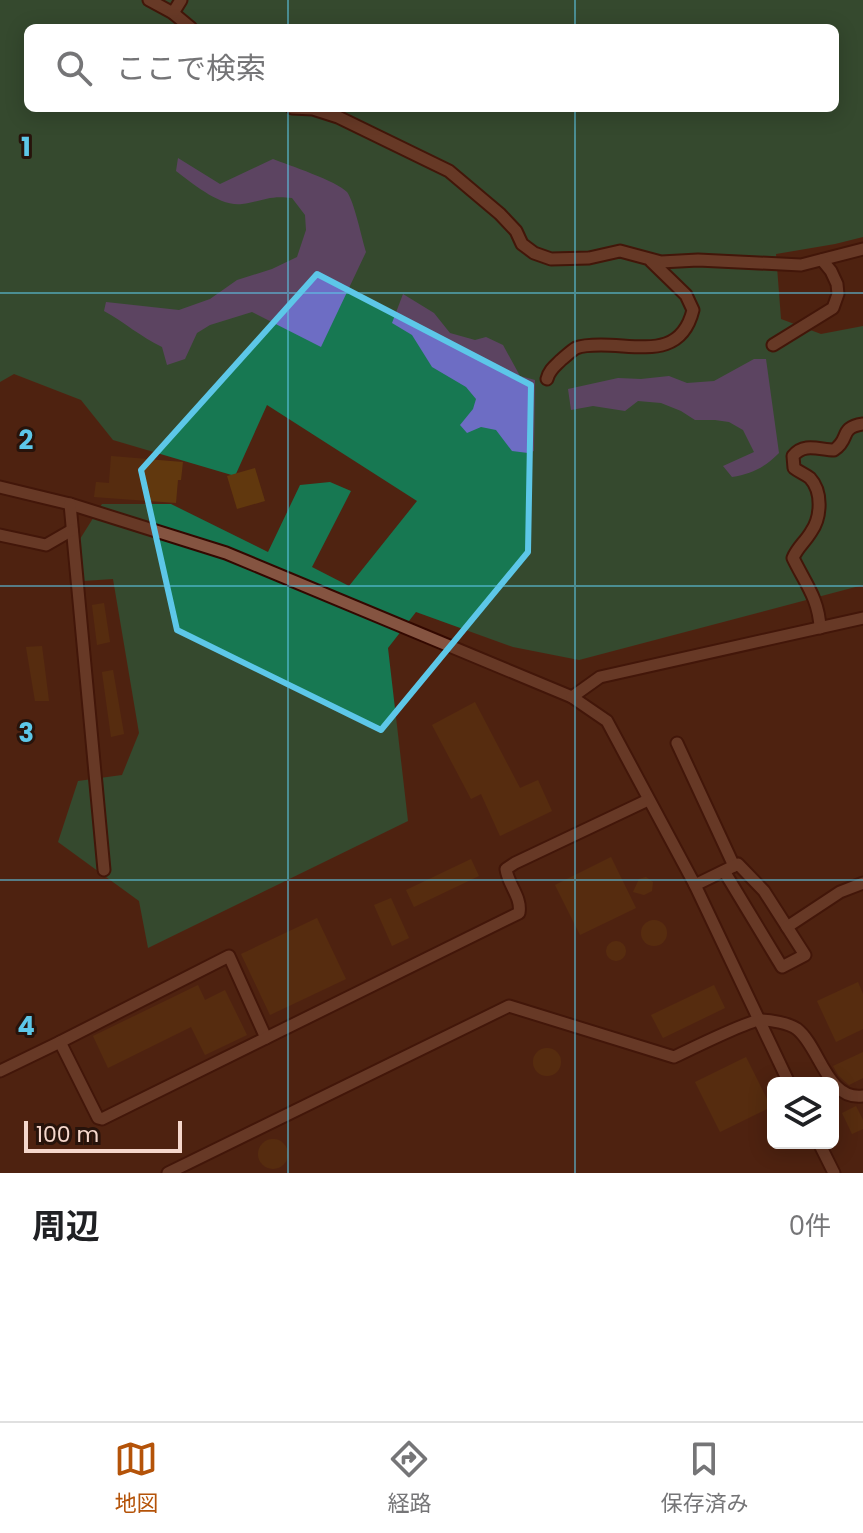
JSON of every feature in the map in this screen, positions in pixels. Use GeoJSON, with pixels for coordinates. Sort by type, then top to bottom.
{"type":"FeatureCollection","features":[{"type":"Feature","properties":{"kind":"street"},"geometry":{"type":"LineString","coordinates":[[149,0],[186,24]]}},
{"type":"Feature","properties":{"kind":"street"},"geometry":{"type":"LineString","coordinates":[[173,13],[181,0]]}},
{"type":"Feature","properties":{"kind":"street"},"geometry":{"type":"LineString","coordinates":[[322,112],[449,171],[500,214],[516,231],[522,244],[534,253],[551,259],[589,258],[620,251],[661,262],[698,260],[801,265],[863,249]]}},
{"type":"Feature","properties":{"kind":"street"},"geometry":{"type":"LineString","coordinates":[[547,379],[549,371],[578,347],[659,346],[673,343],[682,335],[690,324],[693,310],[686,295],[648,258]]}},
{"type":"Feature","properties":{"kind":"street"},"geometry":{"type":"LineString","coordinates":[[773,345],[833,308],[838,294],[837,284],[822,260]]}},
{"type":"Feature","properties":{"kind":"street"},"geometry":{"type":"LineString","coordinates":[[820,628],[814,596],[793,558],[813,530],[820,509],[816,489],[810,479],[794,468],[793,456],[798,450],[809,447],[834,450],[843,442],[848,428],[863,424]]}},
{"type":"Feature","properties":{"kind":"street"},"geometry":{"type":"LineString","coordinates":[[0,487],[70,504],[226,553],[572,697],[607,721],[695,885],[786,1077]]}},
{"type":"Feature","properties":{"kind":"street"},"geometry":{"type":"LineString","coordinates":[[70,504],[104,870]]}},
{"type":"Feature","properties":{"kind":"street"},"geometry":{"type":"LineString","coordinates":[[0,535],[46,545],[72,530]]}},
{"type":"Feature","properties":{"kind":"street"},"geometry":{"type":"LineString","coordinates":[[572,697],[600,677],[863,618]]}},
{"type":"Feature","properties":{"kind":"street"},"geometry":{"type":"LineString","coordinates":[[677,743],[729,869],[782,967],[805,955],[764,891],[738,864],[729,869],[695,885]]}},
{"type":"Feature","properties":{"kind":"street"},"geometry":{"type":"LineString","coordinates":[[60,1042],[98,1118],[102,1119],[519,913],[521,905],[506,869],[648,800]]}},
{"type":"Feature","properties":{"kind":"street"},"geometry":{"type":"LineString","coordinates":[[787,927],[840,892],[863,883]]}},
{"type":"Feature","properties":{"kind":"street"},"geometry":{"type":"LineString","coordinates":[[0,1071],[229,956],[266,1038]]}},
{"type":"Feature","properties":{"kind":"street"},"geometry":{"type":"LineString","coordinates":[[168,1173],[509,1006],[674,1057],[758,1019],[794,1026],[806,1038],[831,1080],[843,1093],[863,1096]]}},
{"type":"Feature","properties":{"kind":"street"},"geometry":{"type":"LineString","coordinates":[[822,1149],[834,1173]]}},
{"type":"Feature","properties":{"kind":"highlighted area"},"geometry":{"type":"Polygon","coordinates":[[[317,274],[531,385],[528,552],[381,730],[177,630],[141,470],[317,274]]]}},
{"type":"Feature","properties":{"kind":"green space"},"geometry":{"type":"Polygon","coordinates":[[[0,0],[863,0],[863,237],[776,254],[781,319],[821,334],[863,326],[863,585],[579,660],[513,647],[416,612],[388,648],[408,821],[148,948],[139,901],[58,842],[78,781],[122,775],[139,733],[113,579],[83,581],[80,539],[102,504],[171,504],[268,552],[300,485],[330,482],[351,491],[312,567],[349,586],[417,501],[267,405],[235,476],[113,440],[81,400],[14,374],[0,382],[0,0]]]}},
{"type":"Feature","properties":{"kind":"shaded area"},"geometry":{"type":"Polygon","coordinates":[[[178,158],[220,184],[273,159],[323,178],[347,192],[366,252],[321,347],[252,312],[210,325],[197,333],[185,359],[167,365],[162,347],[104,311],[106,302],[179,310],[210,299],[237,280],[297,257],[306,230],[305,215],[292,198],[242,204],[225,202],[176,171],[178,158]]]}},
{"type":"Feature","properties":{"kind":"shaded area"},"geometry":{"type":"Polygon","coordinates":[[[403,294],[434,313],[450,333],[475,340],[486,337],[503,345],[520,376],[535,380],[534,451],[512,451],[496,430],[481,427],[467,433],[460,425],[473,409],[476,399],[466,387],[432,367],[412,335],[392,323],[403,294]]]}},
{"type":"Feature","properties":{"kind":"shaded area"},"geometry":{"type":"Polygon","coordinates":[[[754,359],[766,359],[779,453],[746,474],[732,477],[723,466],[754,452],[743,430],[729,422],[695,420],[661,403],[638,401],[625,411],[593,406],[571,410],[568,389],[618,378],[669,376],[687,383],[714,381],[754,359]]]}},
{"type":"Feature","properties":{"kind":"building"},"geometry":{"type":"Polygon","coordinates":[[[111,456],[183,462],[176,503],[94,497],[96,482],[109,483],[111,456]]]}},
{"type":"Feature","properties":{"kind":"building"},"geometry":{"type":"Polygon","coordinates":[[[255,468],[265,501],[237,509],[227,476],[255,468]]]}},
{"type":"Feature","properties":{"kind":"building"},"geometry":{"type":"Polygon","coordinates":[[[104,603],[110,642],[97,645],[92,605],[104,603]]]}},
{"type":"Feature","properties":{"kind":"building"},"geometry":{"type":"Polygon","coordinates":[[[42,646],[49,701],[35,701],[26,647],[42,646]]]}},
{"type":"Feature","properties":{"kind":"building"},"geometry":{"type":"Polygon","coordinates":[[[113,670],[124,734],[111,737],[102,672],[113,670]]]}},
{"type":"Feature","properties":{"kind":"building"},"geometry":{"type":"Polygon","coordinates":[[[475,702],[520,788],[538,780],[552,811],[500,836],[481,794],[471,799],[432,725],[475,702]]]}},
{"type":"Feature","properties":{"kind":"building"},"geometry":{"type":"Polygon","coordinates":[[[611,857],[636,908],[580,935],[555,885],[611,857]]]}},
{"type":"Feature","properties":{"kind":"building"},"geometry":{"type":"Polygon","coordinates":[[[471,859],[479,876],[414,907],[406,890],[471,859]]]}},
{"type":"Feature","properties":{"kind":"building"},"geometry":{"type":"Polygon","coordinates":[[[646,877],[653,882],[652,891],[644,895],[633,892],[639,879],[646,877]]]}},
{"type":"Feature","properties":{"kind":"building"},"geometry":{"type":"Polygon","coordinates":[[[391,898],[409,938],[392,946],[374,905],[391,898]]]}},
{"type":"Feature","properties":{"kind":"building"},"geometry":{"type":"Polygon","coordinates":[[[317,918],[346,979],[270,1015],[241,954],[317,918]]]}},
{"type":"Feature","properties":{"kind":"building"},"geometry":{"type":"Polygon","coordinates":[[[654,920],[663,924],[667,933],[663,942],[654,946],[645,942],[641,933],[645,924],[654,920]]]}},
{"type":"Feature","properties":{"kind":"building"},"geometry":{"type":"Polygon","coordinates":[[[616,941],[623,944],[626,951],[623,958],[616,961],[609,958],[606,951],[609,944],[616,941]]]}},
{"type":"Feature","properties":{"kind":"building"},"geometry":{"type":"Polygon","coordinates":[[[858,982],[863,994],[863,1029],[836,1042],[817,1001],[858,982]]]}},
{"type":"Feature","properties":{"kind":"building"},"geometry":{"type":"Polygon","coordinates":[[[198,985],[205,1000],[225,990],[247,1035],[205,1055],[191,1027],[108,1068],[93,1036],[198,985]]]}},
{"type":"Feature","properties":{"kind":"building"},"geometry":{"type":"Polygon","coordinates":[[[714,985],[725,1008],[663,1038],[651,1015],[714,985]]]}},
{"type":"Feature","properties":{"kind":"building"},"geometry":{"type":"Polygon","coordinates":[[[547,1048],[557,1052],[561,1062],[557,1072],[547,1076],[537,1072],[533,1062],[537,1052],[547,1048]]]}},
{"type":"Feature","properties":{"kind":"building"},"geometry":{"type":"Polygon","coordinates":[[[863,1052],[863,1078],[849,1085],[833,1066],[863,1052]]]}},
{"type":"Feature","properties":{"kind":"building"},"geometry":{"type":"Polygon","coordinates":[[[746,1057],[767,1099],[767,1109],[720,1132],[695,1082],[746,1057]]]}},
{"type":"Feature","properties":{"kind":"building"},"geometry":{"type":"Polygon","coordinates":[[[856,1106],[863,1120],[863,1129],[852,1134],[842,1113],[856,1106]]]}},
{"type":"Feature","properties":{"kind":"building"},"geometry":{"type":"Polygon","coordinates":[[[273,1139],[279,1140],[287,1148],[287,1160],[279,1168],[273,1169],[267,1168],[259,1160],[258,1154],[259,1148],[267,1140],[273,1139]]]}}]}
